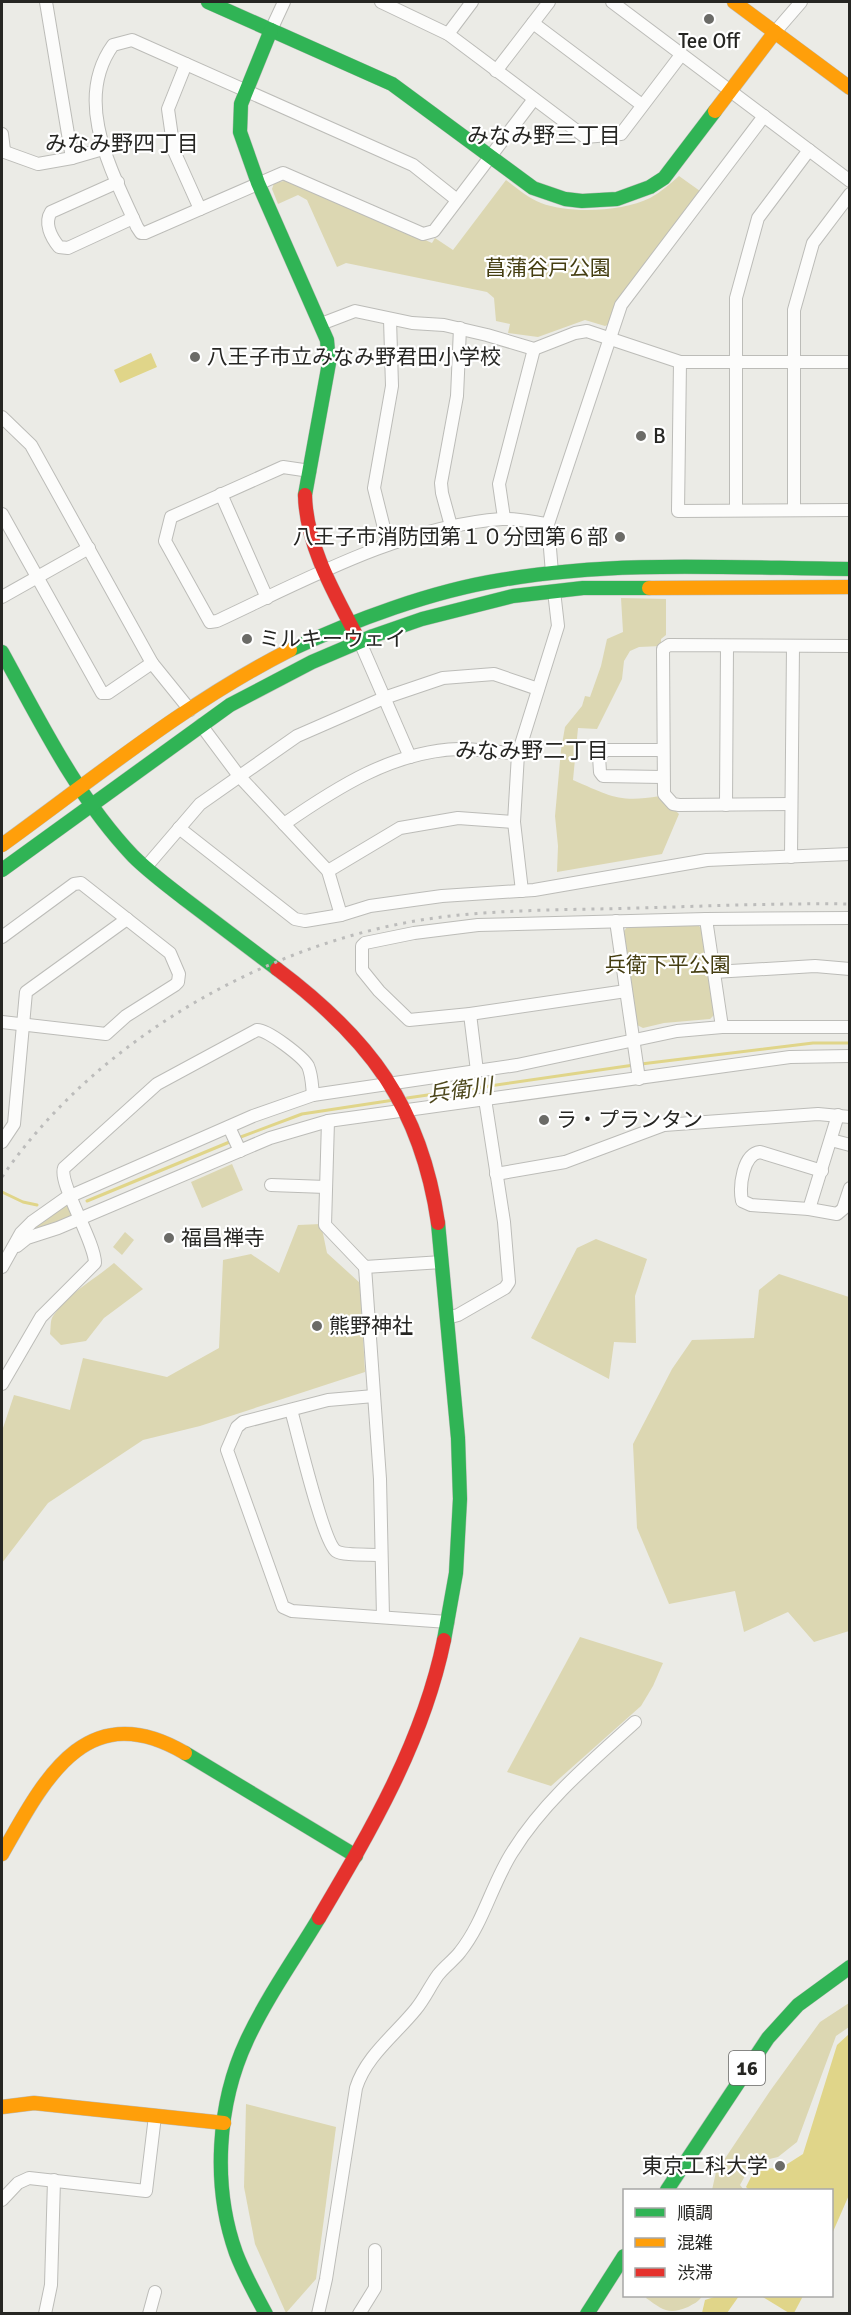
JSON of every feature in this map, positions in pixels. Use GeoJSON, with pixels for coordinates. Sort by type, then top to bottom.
{"type":"FeatureCollection","features":[{"type":"Feature","properties":{"kind":"main road"},"geometry":{"type":"LineString","coordinates":[[208,2],[392,84],[533,188],[555,198],[577,201],[634,194],[651,187],[669,173],[775,32]]}},
{"type":"Feature","properties":{"kind":"main road"},"geometry":{"type":"LineString","coordinates":[[734,2],[849,88]]}},
{"type":"Feature","properties":{"kind":"main road"},"geometry":{"type":"LineString","coordinates":[[272,30],[241,104],[240,132],[258,183],[321,324],[328,348],[329,363],[305,497],[307,520],[327,571],[360,642]]}},
{"type":"Feature","properties":{"kind":"main road"},"geometry":{"type":"LineString","coordinates":[[2,845],[190,710],[270,661],[351,624],[417,601],[511,578],[614,568],[849,569]]}},
{"type":"Feature","properties":{"kind":"main road"},"geometry":{"type":"LineString","coordinates":[[2,870],[230,705],[278,678],[360,642],[422,619],[513,596],[612,586],[849,587]]}},
{"type":"Feature","properties":{"kind":"main road"},"geometry":{"type":"LineString","coordinates":[[2,652],[80,790],[107,828],[146,867],[337,1018],[363,1047],[393,1087],[404,1108],[429,1169],[437,1214],[460,1479],[458,1555],[448,1622],[429,1697],[394,1785],[356,1856],[246,2043],[232,2080],[224,2124],[222,2175],[231,2233],[247,2279],[266,2313]]}},
{"type":"Feature","properties":{"kind":"main road"},"geometry":{"type":"LineString","coordinates":[[2,1854],[46,1779],[63,1759],[94,1740],[120,1734],[133,1734],[156,1738],[174,1747],[356,1856]]}},
{"type":"Feature","properties":{"kind":"main road","name":"16"},"geometry":{"type":"LineString","coordinates":[[668,2189],[768,2038],[798,2005],[849,1967]]}},
{"type":"Feature","properties":{"kind":"main road"},"geometry":{"type":"LineString","coordinates":[[2,2107],[34,2103],[224,2124]]}},
{"type":"Feature","properties":{"kind":"main road"},"geometry":{"type":"LineString","coordinates":[[587,2313],[623,2258]]}},
{"type":"Feature","properties":{"kind":"street"},"geometry":{"type":"LineString","coordinates":[[46,2],[72,158]]}},
{"type":"Feature","properties":{"kind":"street"},"geometry":{"type":"LineString","coordinates":[[272,30],[284,2]]}},
{"type":"Feature","properties":{"kind":"street"},"geometry":{"type":"LineString","coordinates":[[381,2],[448,34],[585,137],[621,134],[681,55]]}},
{"type":"Feature","properties":{"kind":"street"},"geometry":{"type":"LineString","coordinates":[[448,34],[472,2]]}},
{"type":"Feature","properties":{"kind":"street"},"geometry":{"type":"LineString","coordinates":[[496,71],[549,2]]}},
{"type":"Feature","properties":{"kind":"street"},"geometry":{"type":"LineString","coordinates":[[612,2],[849,181]]}},
{"type":"Feature","properties":{"kind":"street"},"geometry":{"type":"LineString","coordinates":[[775,32],[801,2]]}},
{"type":"Feature","properties":{"kind":"street"},"geometry":{"type":"LineString","coordinates":[[533,23],[642,105]]}},
{"type":"Feature","properties":{"kind":"street"},"geometry":{"type":"LineString","coordinates":[[457,200],[413,165],[132,40],[114,45],[99,75],[95,104],[103,149],[139,231],[145,233],[258,183],[280,174],[286,174],[426,235],[434,231],[534,99]]}},
{"type":"Feature","properties":{"kind":"street"},"geometry":{"type":"LineString","coordinates":[[186,64],[168,109],[174,151],[200,209]]}},
{"type":"Feature","properties":{"kind":"street"},"geometry":{"type":"LineString","coordinates":[[552,573],[548,524],[621,305],[764,116]]}},
{"type":"Feature","properties":{"kind":"street"},"geometry":{"type":"LineString","coordinates":[[2,134],[3,150],[38,164],[103,149]]}},
{"type":"Feature","properties":{"kind":"street"},"geometry":{"type":"LineString","coordinates":[[736,510],[736,298],[758,218],[809,150]]}},
{"type":"Feature","properties":{"kind":"street"},"geometry":{"type":"LineString","coordinates":[[118,182],[51,212],[47,224],[59,247],[68,248],[133,218]]}},
{"type":"Feature","properties":{"kind":"street"},"geometry":{"type":"LineString","coordinates":[[794,510],[794,310],[813,243],[849,194]]}},
{"type":"Feature","properties":{"kind":"street"},"geometry":{"type":"LineString","coordinates":[[321,324],[351,311],[390,319],[460,328],[534,349],[583,331],[593,332],[680,362],[849,362]]}},
{"type":"Feature","properties":{"kind":"street"},"geometry":{"type":"LineString","coordinates":[[388,544],[374,488],[392,386],[390,319]]}},
{"type":"Feature","properties":{"kind":"street"},"geometry":{"type":"LineString","coordinates":[[451,526],[441,483],[457,396],[460,328]]}},
{"type":"Feature","properties":{"kind":"street"},"geometry":{"type":"LineString","coordinates":[[504,518],[499,484],[534,349]]}},
{"type":"Feature","properties":{"kind":"street"},"geometry":{"type":"LineString","coordinates":[[680,362],[678,510],[849,510]]}},
{"type":"Feature","properties":{"kind":"street"},"geometry":{"type":"LineString","coordinates":[[2,417],[31,445],[152,663],[190,710]]}},
{"type":"Feature","properties":{"kind":"street"},"geometry":{"type":"LineString","coordinates":[[309,471],[283,467],[171,517],[165,536],[167,545],[210,622],[217,621],[388,544],[451,526],[504,518],[548,524]]}},
{"type":"Feature","properties":{"kind":"street"},"geometry":{"type":"LineString","coordinates":[[221,494],[267,598]]}},
{"type":"Feature","properties":{"kind":"street"},"geometry":{"type":"LineString","coordinates":[[2,514],[102,693],[108,693],[152,663]]}},
{"type":"Feature","properties":{"kind":"street"},"geometry":{"type":"LineString","coordinates":[[2,597],[89,548]]}},
{"type":"Feature","properties":{"kind":"street"},"geometry":{"type":"LineString","coordinates":[[522,891],[514,822],[518,754],[558,624],[554,591]]}},
{"type":"Feature","properties":{"kind":"street"},"geometry":{"type":"LineString","coordinates":[[360,642],[410,757]]}},
{"type":"Feature","properties":{"kind":"street"},"geometry":{"type":"LineString","coordinates":[[726,646],[726,805]]}},
{"type":"Feature","properties":{"kind":"street"},"geometry":{"type":"LineString","coordinates":[[791,857],[793,646]]}},
{"type":"Feature","properties":{"kind":"street"},"geometry":{"type":"LineString","coordinates":[[791,804],[673,804],[663,792],[664,647],[849,646]]}},
{"type":"Feature","properties":{"kind":"street"},"geometry":{"type":"LineString","coordinates":[[146,867],[201,804],[297,736],[384,698],[443,678],[494,674],[538,689]]}},
{"type":"Feature","properties":{"kind":"street"},"geometry":{"type":"LineString","coordinates":[[201,725],[239,776],[328,871],[341,915]]}},
{"type":"Feature","properties":{"kind":"street"},"geometry":{"type":"LineString","coordinates":[[284,824],[334,790],[376,769],[410,757],[458,749],[518,754]]}},
{"type":"Feature","properties":{"kind":"street"},"geometry":{"type":"LineString","coordinates":[[662,750],[606,750],[599,756],[600,772],[603,776],[662,777]]}},
{"type":"Feature","properties":{"kind":"street"},"geometry":{"type":"LineString","coordinates":[[328,871],[400,828],[458,818],[514,822]]}},
{"type":"Feature","properties":{"kind":"street"},"geometry":{"type":"LineString","coordinates":[[178,828],[295,919],[305,921],[341,915],[370,906],[442,896],[522,891],[707,860],[849,854]]}},
{"type":"Feature","properties":{"kind":"street"},"geometry":{"type":"LineString","coordinates":[[2,937],[78,883],[84,884],[170,953],[179,974],[178,982],[126,1016],[106,1034],[2,1023]]}},
{"type":"Feature","properties":{"kind":"street"},"geometry":{"type":"LineString","coordinates":[[626,991],[413,1020],[406,1018],[362,970],[363,944],[414,933],[478,925],[706,918],[849,918]]}},
{"type":"Feature","properties":{"kind":"street"},"geometry":{"type":"LineString","coordinates":[[706,918],[722,1027]]}},
{"type":"Feature","properties":{"kind":"street"},"geometry":{"type":"LineString","coordinates":[[2,1142],[14,1124],[25,996],[28,990],[127,919]]}},
{"type":"Feature","properties":{"kind":"street"},"geometry":{"type":"LineString","coordinates":[[616,921],[639,1076]]}},
{"type":"Feature","properties":{"kind":"street"},"geometry":{"type":"LineString","coordinates":[[714,972],[815,966],[849,969]]}},
{"type":"Feature","properties":{"kind":"street"},"geometry":{"type":"LineString","coordinates":[[470,1014],[477,1071]]}},
{"type":"Feature","properties":{"kind":"street"},"geometry":{"type":"LineString","coordinates":[[9,1252],[27,1238],[58,1228],[74,1205],[288,1103],[314,1095],[393,1087],[547,1060],[677,1031],[722,1027],[849,1027]]}},
{"type":"Feature","properties":{"kind":"street"},"geometry":{"type":"LineString","coordinates":[[3,1377],[41,1317],[94,1265],[95,1259],[62,1174],[64,1168],[157,1084],[257,1030],[266,1031],[304,1061],[309,1070],[314,1095]]}},
{"type":"Feature","properties":{"kind":"street"},"geometry":{"type":"LineString","coordinates":[[2,1268],[21,1233],[39,1215],[328,1121],[404,1108],[485,1099],[639,1076],[790,1058],[849,1056]]}},
{"type":"Feature","properties":{"kind":"street"},"geometry":{"type":"LineString","coordinates":[[447,1318],[458,1315],[505,1288],[509,1282],[504,1222],[485,1099]]}},
{"type":"Feature","properties":{"kind":"street"},"geometry":{"type":"LineString","coordinates":[[496,1174],[565,1162],[664,1125],[818,1114],[844,1116],[831,1140],[809,1209]]}},
{"type":"Feature","properties":{"kind":"street"},"geometry":{"type":"LineString","coordinates":[[328,1121],[325,1225],[365,1267],[380,1479],[382,1617]]}},
{"type":"Feature","properties":{"kind":"street"},"geometry":{"type":"LineString","coordinates":[[231,1131],[239,1149]]}},
{"type":"Feature","properties":{"kind":"street"},"geometry":{"type":"LineString","coordinates":[[831,1140],[849,1145]]}},
{"type":"Feature","properties":{"kind":"street"},"geometry":{"type":"LineString","coordinates":[[822,1171],[760,1152],[755,1153],[748,1158],[741,1196],[746,1204],[809,1209],[837,1214],[843,1209],[849,1188]]}},
{"type":"Feature","properties":{"kind":"street"},"geometry":{"type":"LineString","coordinates":[[271,1185],[326,1187]]}},
{"type":"Feature","properties":{"kind":"street"},"geometry":{"type":"LineString","coordinates":[[365,1267],[442,1262]]}},
{"type":"Feature","properties":{"kind":"street"},"geometry":{"type":"LineString","coordinates":[[374,1396],[328,1400],[240,1424],[227,1450],[283,1607],[292,1611],[448,1622]]}},
{"type":"Feature","properties":{"kind":"street"},"geometry":{"type":"LineString","coordinates":[[291,1410],[314,1496],[332,1546],[341,1553],[381,1555]]}},
{"type":"Feature","properties":{"kind":"street"},"geometry":{"type":"LineString","coordinates":[[318,2313],[326,2279],[356,2088],[360,2075],[416,2009],[437,1976],[474,1934],[502,1869],[527,1830],[554,1799],[635,1722]]}},
{"type":"Feature","properties":{"kind":"street"},"geometry":{"type":"LineString","coordinates":[[2,2200],[18,2183],[29,2178],[146,2191],[155,2116]]}},
{"type":"Feature","properties":{"kind":"street"},"geometry":{"type":"LineString","coordinates":[[45,2313],[51,2285],[54,2180]]}},
{"type":"Feature","properties":{"kind":"street"},"geometry":{"type":"LineString","coordinates":[[358,2313],[375,2288],[375,2250]]}},
{"type":"Feature","properties":{"kind":"street"},"geometry":{"type":"LineString","coordinates":[[149,2313],[155,2292]]}},
{"type":"Feature","properties":{"kind":"green space","name":"菖蒲谷戸公園"},"geometry":{"type":"Polygon","coordinates":[[[679,176],[700,191],[610,324],[605,326],[585,320],[538,337],[508,333],[510,324],[496,321],[494,298],[487,292],[346,263],[337,267],[307,200],[298,195],[278,204],[272,189],[274,183],[289,180],[432,243],[435,238],[453,250],[506,180],[527,196],[553,207],[596,210],[638,203],[662,191],[679,176]]]}},
{"type":"Feature","properties":{"kind":"green space"},"geometry":{"type":"Polygon","coordinates":[[[621,598],[666,599],[666,635],[661,639],[661,646],[639,647],[630,651],[624,661],[622,679],[597,729],[578,728],[573,780],[615,797],[634,799],[660,796],[679,814],[662,854],[557,872],[558,846],[555,816],[565,727],[582,706],[585,696],[590,697],[601,666],[607,639],[623,632],[621,598]]]}},
{"type":"Feature","properties":{"kind":"green space","name":"兵衛下平公園"},"geometry":{"type":"Polygon","coordinates":[[[697,924],[703,930],[715,1014],[710,1019],[664,1023],[643,1028],[637,1025],[624,931],[628,926],[697,924]]]}},
{"type":"Feature","properties":{"kind":"green space"},"geometry":{"type":"Polygon","coordinates":[[[232,1164],[243,1190],[202,1208],[191,1182],[232,1164]]]}},
{"type":"Feature","properties":{"kind":"green space"},"geometry":{"type":"Polygon","coordinates":[[[67,1203],[73,1217],[32,1232],[30,1229],[67,1203]]]}},
{"type":"Feature","properties":{"kind":"green space"},"geometry":{"type":"Polygon","coordinates":[[[321,1224],[327,1253],[360,1283],[365,1372],[200,1426],[143,1440],[48,1503],[2,1563],[2,1431],[14,1395],[70,1410],[83,1358],[167,1377],[219,1348],[223,1260],[251,1254],[279,1273],[298,1225],[321,1224]]]}},
{"type":"Feature","properties":{"kind":"green space"},"geometry":{"type":"Polygon","coordinates":[[[125,1232],[134,1240],[122,1255],[113,1247],[125,1232]]]}},
{"type":"Feature","properties":{"kind":"green space"},"geometry":{"type":"Polygon","coordinates":[[[596,1239],[647,1259],[635,1296],[636,1343],[614,1342],[609,1379],[531,1338],[577,1248],[596,1239]]]}},
{"type":"Feature","properties":{"kind":"green space"},"geometry":{"type":"Polygon","coordinates":[[[114,1263],[143,1289],[104,1318],[86,1341],[61,1345],[50,1334],[53,1316],[74,1294],[114,1263]]]}},
{"type":"Feature","properties":{"kind":"green space"},"geometry":{"type":"Polygon","coordinates":[[[779,1274],[849,1297],[849,1631],[814,1642],[788,1612],[744,1632],[735,1591],[669,1604],[637,1528],[633,1444],[672,1369],[692,1340],[754,1338],[759,1290],[779,1274]]]}},
{"type":"Feature","properties":{"kind":"green space"},"geometry":{"type":"Polygon","coordinates":[[[580,1637],[663,1663],[653,1686],[641,1706],[551,1786],[507,1772],[580,1637]]]}},
{"type":"Feature","properties":{"kind":"green space"},"geometry":{"type":"Polygon","coordinates":[[[849,2003],[849,2027],[836,2036],[797,2142],[778,2157],[752,2163],[740,2185],[743,2189],[712,2189],[716,2172],[820,2022],[849,2003]]]}},
{"type":"Feature","properties":{"kind":"green space"},"geometry":{"type":"Polygon","coordinates":[[[246,2104],[336,2127],[316,2279],[286,2313],[255,2244],[244,2187],[246,2104]]]}},
{"type":"Feature","properties":{"kind":"green space"},"geometry":{"type":"Polygon","coordinates":[[[701,2297],[688,2307],[675,2311],[657,2306],[646,2298],[701,2297]]]}},
{"type":"Feature","properties":{"kind":"shaded area"},"geometry":{"type":"Polygon","coordinates":[[[151,353],[157,367],[120,383],[114,370],[151,353]]]}},
{"type":"Feature","properties":{"kind":"shaded area"},"geometry":{"type":"Polygon","coordinates":[[[849,2034],[849,2195],[833,2232],[833,2189],[748,2189],[746,2187],[755,2169],[781,2168],[803,2154],[837,2045],[849,2034]]]}},
{"type":"Feature","properties":{"kind":"shaded area"},"geometry":{"type":"Polygon","coordinates":[[[714,2297],[738,2297],[727,2313],[702,2313],[705,2300],[714,2297]]]}},
{"type":"Feature","properties":{"kind":"shaded area"},"geometry":{"type":"Polygon","coordinates":[[[763,2297],[802,2297],[794,2313],[789,2313],[763,2297]]]}},
{"type":"Feature","properties":{"kind":"waterway","name":"兵衛川"},"geometry":{"type":"LineString","coordinates":[[641,1064],[813,1043],[850,1043]]}},
{"type":"Feature","properties":{"kind":"waterway","name":"兵衛川"},"geometry":{"type":"LineString","coordinates":[[407,1098],[634,1065]]}},
{"type":"Feature","properties":{"kind":"waterway","name":"兵衛川"},"geometry":{"type":"LineString","coordinates":[[238,1138],[302,1114],[394,1100]]}},
{"type":"Feature","properties":{"kind":"waterway","name":"兵衛川"},"geometry":{"type":"LineString","coordinates":[[87,1201],[232,1141]]}},
{"type":"Feature","properties":{"kind":"waterway","name":"兵衛川"},"geometry":{"type":"LineString","coordinates":[[2,1192],[23,1202],[37,1205]]}},
{"type":"Feature","properties":{"kind":"railway"},"geometry":{"type":"LineString","coordinates":[[2,1177],[42,1126],[88,1080],[139,1039],[195,1002],[254,972],[316,947],[379,928],[466,914],[770,904],[850,904]]}},
{"type":"Feature","properties":{"kind":"traffic: fast"},"geometry":{"type":"LineString","coordinates":[[208,2],[392,84],[533,188],[565,199],[582,201],[617,199],[650,187],[664,178],[715,111]]}},
{"type":"Feature","properties":{"kind":"traffic: fast"},"geometry":{"type":"LineString","coordinates":[[271,30],[241,104],[240,132],[258,183],[327,340],[329,363],[305,495]]}},
{"type":"Feature","properties":{"kind":"traffic: fast"},"geometry":{"type":"LineString","coordinates":[[290,650],[340,628],[421,599],[501,580],[631,567],[850,569]]}},
{"type":"Feature","properties":{"kind":"traffic: fast"},"geometry":{"type":"LineString","coordinates":[[2,870],[230,705],[312,662],[373,636],[422,619],[513,596],[583,588],[649,588]]}},
{"type":"Feature","properties":{"kind":"traffic: fast"},"geometry":{"type":"LineString","coordinates":[[2,652],[61,758],[94,809],[113,833],[152,873],[277,969]]}},
{"type":"Feature","properties":{"kind":"traffic: fast"},"geometry":{"type":"LineString","coordinates":[[438,1223],[458,1438],[460,1499],[456,1573],[444,1640]]}},
{"type":"Feature","properties":{"kind":"traffic: fast"},"geometry":{"type":"LineString","coordinates":[[185,1753],[356,1856]]}},
{"type":"Feature","properties":{"kind":"traffic: fast"},"geometry":{"type":"LineString","coordinates":[[266,2314],[239,2261],[228,2227],[221,2173],[224,2118],[229,2091],[247,2040],[272,1993],[319,1918]]}},
{"type":"Feature","properties":{"kind":"traffic: fast"},"geometry":{"type":"LineString","coordinates":[[668,2189],[768,2038],[798,2005],[850,1967]]}},
{"type":"Feature","properties":{"kind":"traffic: fast"},"geometry":{"type":"LineString","coordinates":[[587,2314],[623,2258]]}},
{"type":"Feature","properties":{"kind":"traffic: slow"},"geometry":{"type":"LineString","coordinates":[[734,2],[850,88]]}},
{"type":"Feature","properties":{"kind":"traffic: slow"},"geometry":{"type":"LineString","coordinates":[[715,111],[775,32]]}},
{"type":"Feature","properties":{"kind":"traffic: slow"},"geometry":{"type":"LineString","coordinates":[[649,588],[850,587]]}},
{"type":"Feature","properties":{"kind":"traffic: slow"},"geometry":{"type":"LineString","coordinates":[[2,845],[178,717],[290,650]]}},
{"type":"Feature","properties":{"kind":"traffic: slow"},"geometry":{"type":"LineString","coordinates":[[2,1854],[34,1799],[52,1774],[72,1754],[95,1740],[121,1734],[150,1738],[185,1753]]}},
{"type":"Feature","properties":{"kind":"traffic: slow"},"geometry":{"type":"LineString","coordinates":[[2,2107],[34,2103],[224,2123]]}},
{"type":"Feature","properties":{"kind":"traffic: jam"},"geometry":{"type":"LineString","coordinates":[[305,495],[315,549],[355,633]]}},
{"type":"Feature","properties":{"kind":"traffic: jam"},"geometry":{"type":"LineString","coordinates":[[277,969],[339,1021],[386,1078],[404,1109],[419,1144],[430,1181],[438,1223]]}},
{"type":"Feature","properties":{"kind":"traffic: jam"},"geometry":{"type":"LineString","coordinates":[[319,1918],[358,1852],[409,1750],[435,1678],[444,1640]]}},
{"type":"Feature","properties":{"kind":"place","name":"Tee Off"},"geometry":{"type":"Point","coordinates":[709,19]}},
{"type":"Feature","properties":{"kind":"place","name":"八王子市立みなみ野君田小学校"},"geometry":{"type":"Point","coordinates":[195,357]}},
{"type":"Feature","properties":{"kind":"place","name":"B"},"geometry":{"type":"Point","coordinates":[641,436]}},
{"type":"Feature","properties":{"kind":"place","name":"八王子市消防団第１０分団第６部"},"geometry":{"type":"Point","coordinates":[620,537]}},
{"type":"Feature","properties":{"kind":"place","name":"ミルキーウェイ"},"geometry":{"type":"Point","coordinates":[247,639]}},
{"type":"Feature","properties":{"kind":"place","name":"ラ・プランタン"},"geometry":{"type":"Point","coordinates":[544,1120]}},
{"type":"Feature","properties":{"kind":"place","name":"福昌禅寺"},"geometry":{"type":"Point","coordinates":[169,1238]}},
{"type":"Feature","properties":{"kind":"place","name":"熊野神社"},"geometry":{"type":"Point","coordinates":[317,1326]}},
{"type":"Feature","properties":{"kind":"place","name":"東京工科大学"},"geometry":{"type":"Point","coordinates":[780,2166]}},
{"type":"Feature","properties":{"kind":"district","name":"みなみ野三丁目"},"geometry":{"type":"Point","coordinates":[544,135]}},
{"type":"Feature","properties":{"kind":"district","name":"みなみ野四丁目"},"geometry":{"type":"Point","coordinates":[122,143]}},
{"type":"Feature","properties":{"kind":"district","name":"みなみ野二丁目"},"geometry":{"type":"Point","coordinates":[532,750]}}]}
